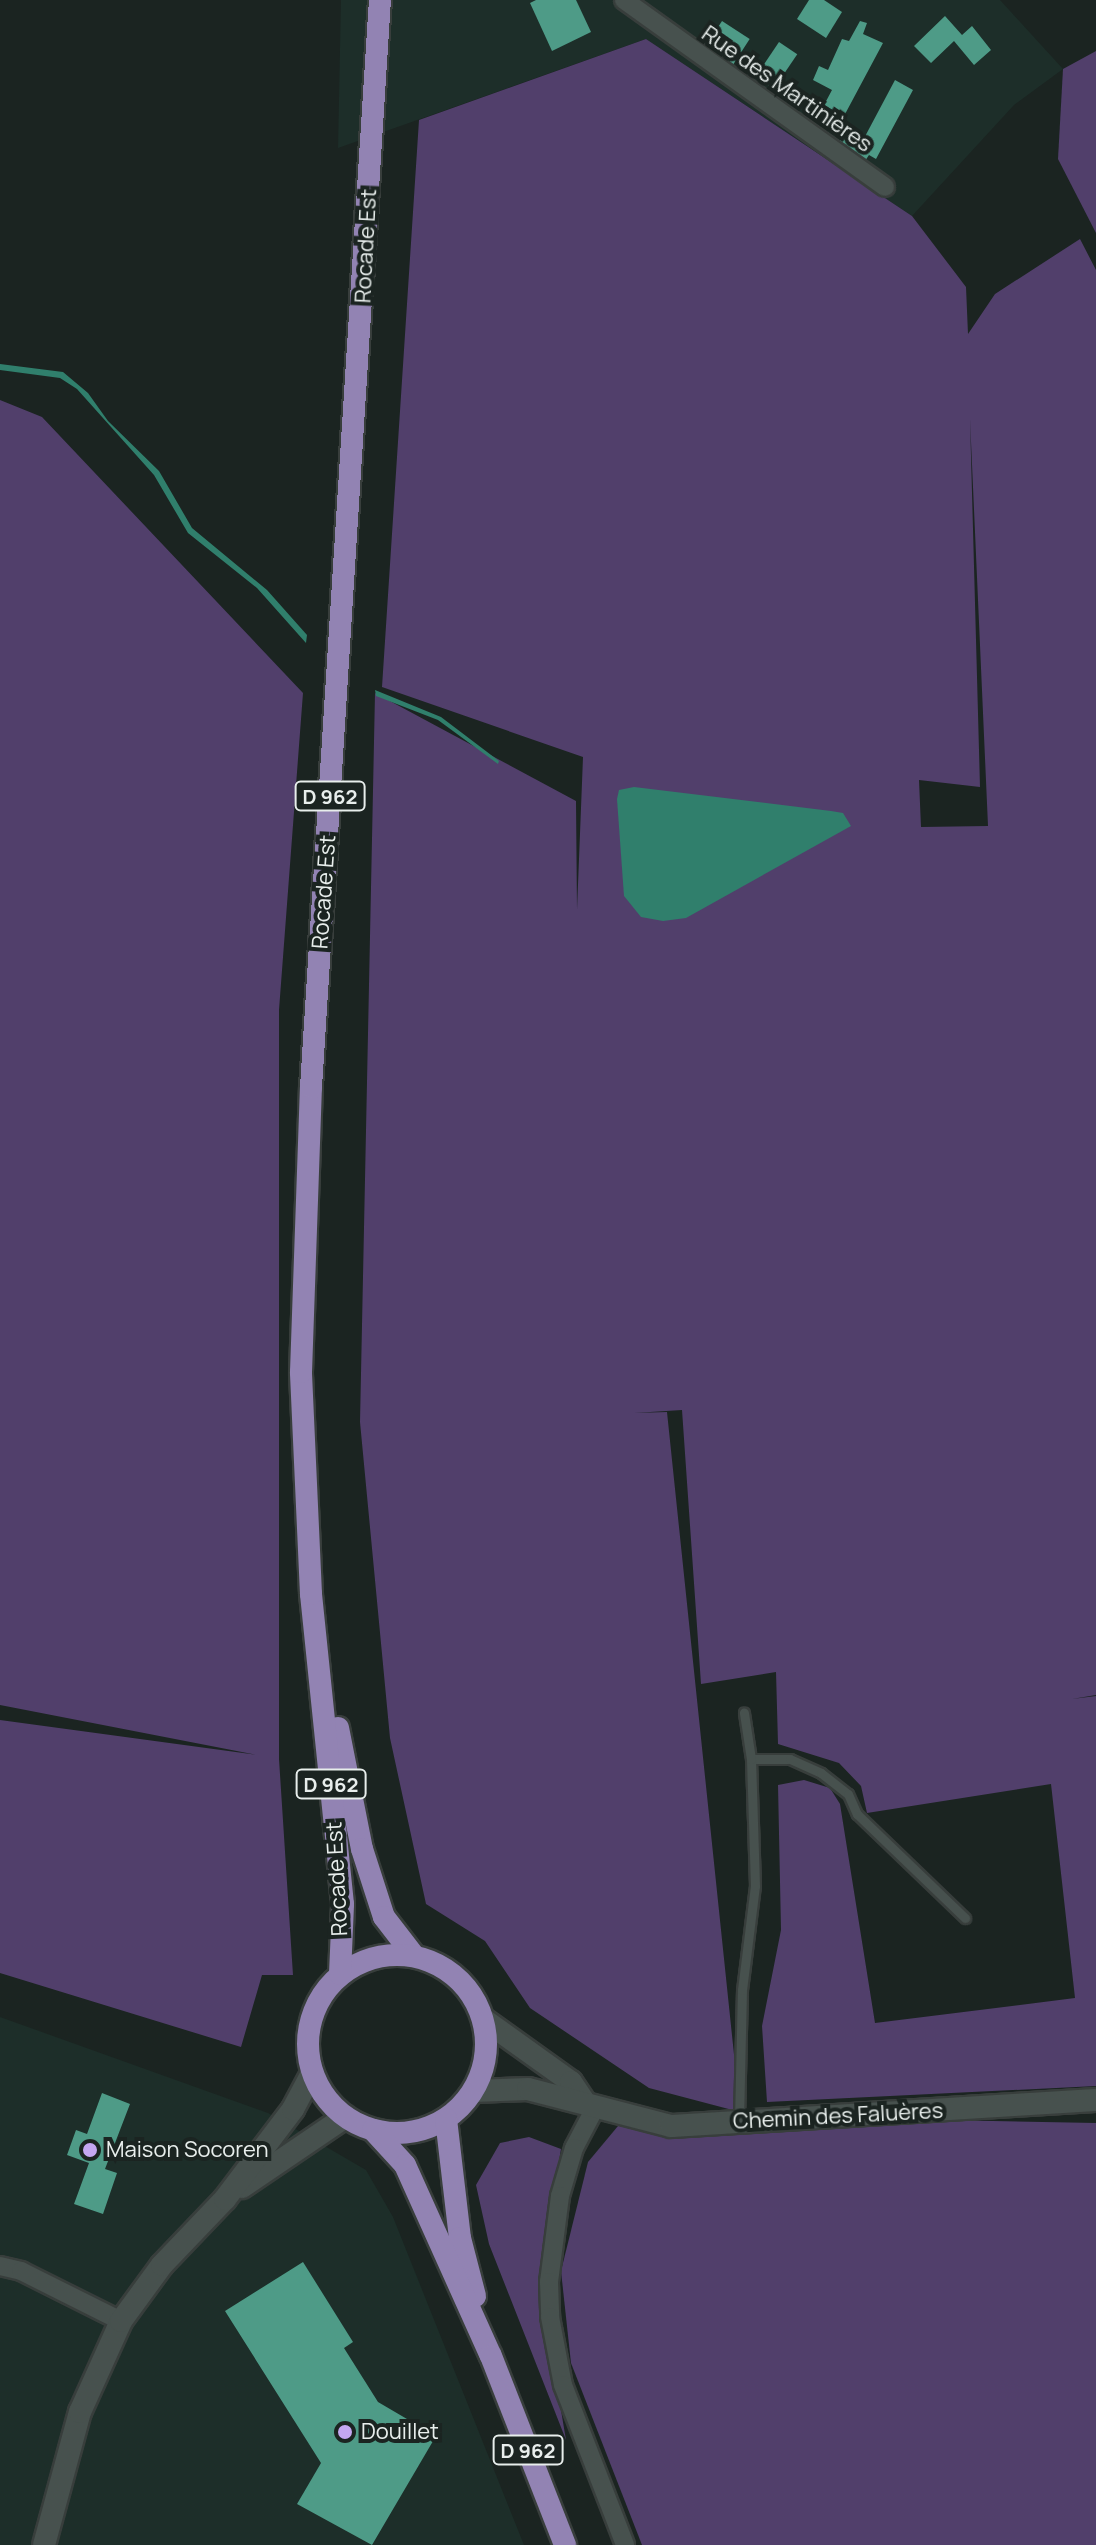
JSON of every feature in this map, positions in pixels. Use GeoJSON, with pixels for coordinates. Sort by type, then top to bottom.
{"type":"FeatureCollection","features":[{"type":"Feature","properties":{"kind":"main road","name":"Rocade Est"},"geometry":{"type":"LineString","coordinates":[[340,1974],[343,1904],[311,1594],[301,1372],[311,1087],[380,0]]}},
{"type":"Feature","properties":{"kind":"main road","name":"Rocade Est"},"geometry":{"type":"LineString","coordinates":[[311,1594],[362,1849],[384,1917],[414,1956]]}},
{"type":"Feature","properties":{"kind":"main road"},"geometry":{"type":"LineString","coordinates":[[388,1954],[414,1956],[458,1978],[483,2019],[484,2068],[474,2091],[446,2119],[422,2130],[373,2130],[345,2117],[325,2099],[312,2074],[307,2047],[310,2020],[322,1995],[340,1974],[388,1954]]}},
{"type":"Feature","properties":{"kind":"main road","name":"D 962"},"geometry":{"type":"LineString","coordinates":[[446,2119],[460,2238],[491,2356]]}},
{"type":"Feature","properties":{"kind":"main road","name":"D 962"},"geometry":{"type":"LineString","coordinates":[[373,2130],[405,2165],[491,2356],[565,2545]]}},
{"type":"Feature","properties":{"kind":"street","name":"Rue des Martinières"},"geometry":{"type":"LineString","coordinates":[[624,0],[885,187]]}},
{"type":"Feature","properties":{"kind":"street"},"geometry":{"type":"LineString","coordinates":[[483,2019],[571,2082],[590,2104],[560,2196],[549,2282],[550,2317],[563,2385],[625,2545]]}},
{"type":"Feature","properties":{"kind":"street"},"geometry":{"type":"LineString","coordinates":[[44,2545],[53,2522],[80,2412],[121,2321],[162,2265],[225,2199],[293,2109],[312,2074]]}},
{"type":"Feature","properties":{"kind":"street","name":"Chemin des Faluères"},"geometry":{"type":"LineString","coordinates":[[474,2091],[528,2089],[671,2126],[1096,2100]]}},
{"type":"Feature","properties":{"kind":"street"},"geometry":{"type":"LineString","coordinates":[[225,2199],[345,2117]]}},
{"type":"Feature","properties":{"kind":"street"},"geometry":{"type":"LineString","coordinates":[[0,2266],[21,2271],[121,2321]]}},
{"type":"Feature","properties":{"kind":"street"},"geometry":{"type":"LineString","coordinates":[[53,2522],[53,2545]]}},
{"type":"Feature","properties":{"kind":"lane"},"geometry":{"type":"LineString","coordinates":[[739,2121],[742,1990],[755,1886],[751,1759],[744,1713]]}},
{"type":"Feature","properties":{"kind":"lane"},"geometry":{"type":"LineString","coordinates":[[751,1759],[790,1759],[821,1773],[965,1918]]}},
{"type":"Feature","properties":{"kind":"shaded area"},"geometry":{"type":"Polygon","coordinates":[[[341,0],[1000,0],[1063,69],[1014,105],[912,216],[646,39],[338,148],[341,0]]]}},
{"type":"Feature","properties":{"kind":"shaded area"},"geometry":{"type":"Polygon","coordinates":[[[646,39],[912,216],[966,287],[968,334],[995,294],[1080,239],[1096,270],[1096,1695],[1072,1699],[1096,1696],[1096,2086],[767,2102],[762,2026],[781,1930],[778,1785],[804,1780],[830,1788],[840,1804],[875,2023],[1075,1998],[1051,1784],[867,1813],[861,1786],[839,1763],[778,1744],[776,1672],[701,1684],[682,1410],[634,1413],[667,1412],[740,2112],[649,2088],[530,2008],[485,1941],[426,1904],[390,1738],[360,1422],[375,693],[576,801],[577,910],[583,757],[382,687],[419,120],[646,39]],[[970,419],[980,787],[919,780],[921,827],[988,826],[970,419]]]}},
{"type":"Feature","properties":{"kind":"shaded area"},"geometry":{"type":"Polygon","coordinates":[[[1096,51],[1096,233],[1058,159],[1063,69],[1096,51]]]}},
{"type":"Feature","properties":{"kind":"shaded area"},"geometry":{"type":"Polygon","coordinates":[[[0,364],[63,372],[88,393],[108,421],[159,471],[192,528],[267,590],[307,635],[306,643],[257,588],[188,533],[154,475],[77,389],[60,378],[0,370],[0,364]]]}},
{"type":"Feature","properties":{"kind":"shaded area"},"geometry":{"type":"Polygon","coordinates":[[[0,400],[42,417],[303,693],[279,1010],[279,1759],[293,1975],[262,1975],[241,2047],[0,1973],[0,1720],[257,1755],[0,1705],[0,400]]]}},
{"type":"Feature","properties":{"kind":"shaded area"},"geometry":{"type":"Polygon","coordinates":[[[375,690],[441,717],[499,761],[498,764],[438,720],[376,696],[375,690]]]}},
{"type":"Feature","properties":{"kind":"shaded area"},"geometry":{"type":"Polygon","coordinates":[[[634,787],[843,813],[851,826],[686,918],[663,921],[641,917],[624,896],[617,799],[619,790],[634,787]]]}},
{"type":"Feature","properties":{"kind":"shaded area"},"geometry":{"type":"Polygon","coordinates":[[[0,2017],[268,2113],[366,2170],[393,2217],[524,2545],[0,2545],[0,2017]]]}},
{"type":"Feature","properties":{"kind":"shaded area"},"geometry":{"type":"Polygon","coordinates":[[[628,2114],[1096,2123],[1096,2545],[642,2545],[571,2363],[561,2271],[588,2162],[628,2114]]]}},
{"type":"Feature","properties":{"kind":"shaded area"},"geometry":{"type":"Polygon","coordinates":[[[529,2137],[561,2149],[539,2279],[566,2440],[489,2244],[476,2185],[500,2143],[529,2137]]]}},
{"type":"Feature","properties":{"kind":"building"},"geometry":{"type":"Polygon","coordinates":[[[536,0],[576,0],[591,32],[552,51],[530,3],[536,0]]]}},
{"type":"Feature","properties":{"kind":"building"},"geometry":{"type":"Polygon","coordinates":[[[809,0],[824,0],[842,12],[826,38],[797,19],[809,0]]]}},
{"type":"Feature","properties":{"kind":"building"},"geometry":{"type":"Polygon","coordinates":[[[945,16],[962,35],[972,26],[991,50],[974,65],[954,41],[931,63],[914,46],[945,16]]]}},
{"type":"Feature","properties":{"kind":"building"},"geometry":{"type":"Polygon","coordinates":[[[722,21],[750,39],[733,64],[706,46],[722,21]]]}},
{"type":"Feature","properties":{"kind":"building"},"geometry":{"type":"Polygon","coordinates":[[[860,21],[867,23],[863,34],[883,43],[844,116],[824,105],[832,90],[813,80],[819,66],[828,70],[842,39],[849,41],[860,21]]]}},
{"type":"Feature","properties":{"kind":"building"},"geometry":{"type":"Polygon","coordinates":[[[779,42],[797,54],[774,89],[756,77],[779,42]]]}},
{"type":"Feature","properties":{"kind":"building"},"geometry":{"type":"Polygon","coordinates":[[[895,80],[913,90],[876,159],[869,155],[865,161],[836,146],[845,134],[861,144],[895,80]]]}},
{"type":"Feature","properties":{"kind":"building","name":"Maison Socoren"},"geometry":{"type":"Polygon","coordinates":[[[102,2093],[130,2104],[105,2169],[117,2173],[103,2214],[74,2204],[89,2163],[67,2155],[76,2130],[87,2134],[102,2093]]]}},
{"type":"Feature","properties":{"kind":"building"},"geometry":{"type":"Polygon","coordinates":[[[303,2262],[353,2342],[344,2348],[378,2402],[436,2436],[372,2545],[297,2504],[321,2463],[225,2311],[303,2262]]]}},
{"type":"Feature","properties":{"kind":"place","name":"Maison Socoren"},"geometry":{"type":"Point","coordinates":[90,2150]}},
{"type":"Feature","properties":{"kind":"place","name":"Douillet"},"geometry":{"type":"Point","coordinates":[345,2432]}}]}
